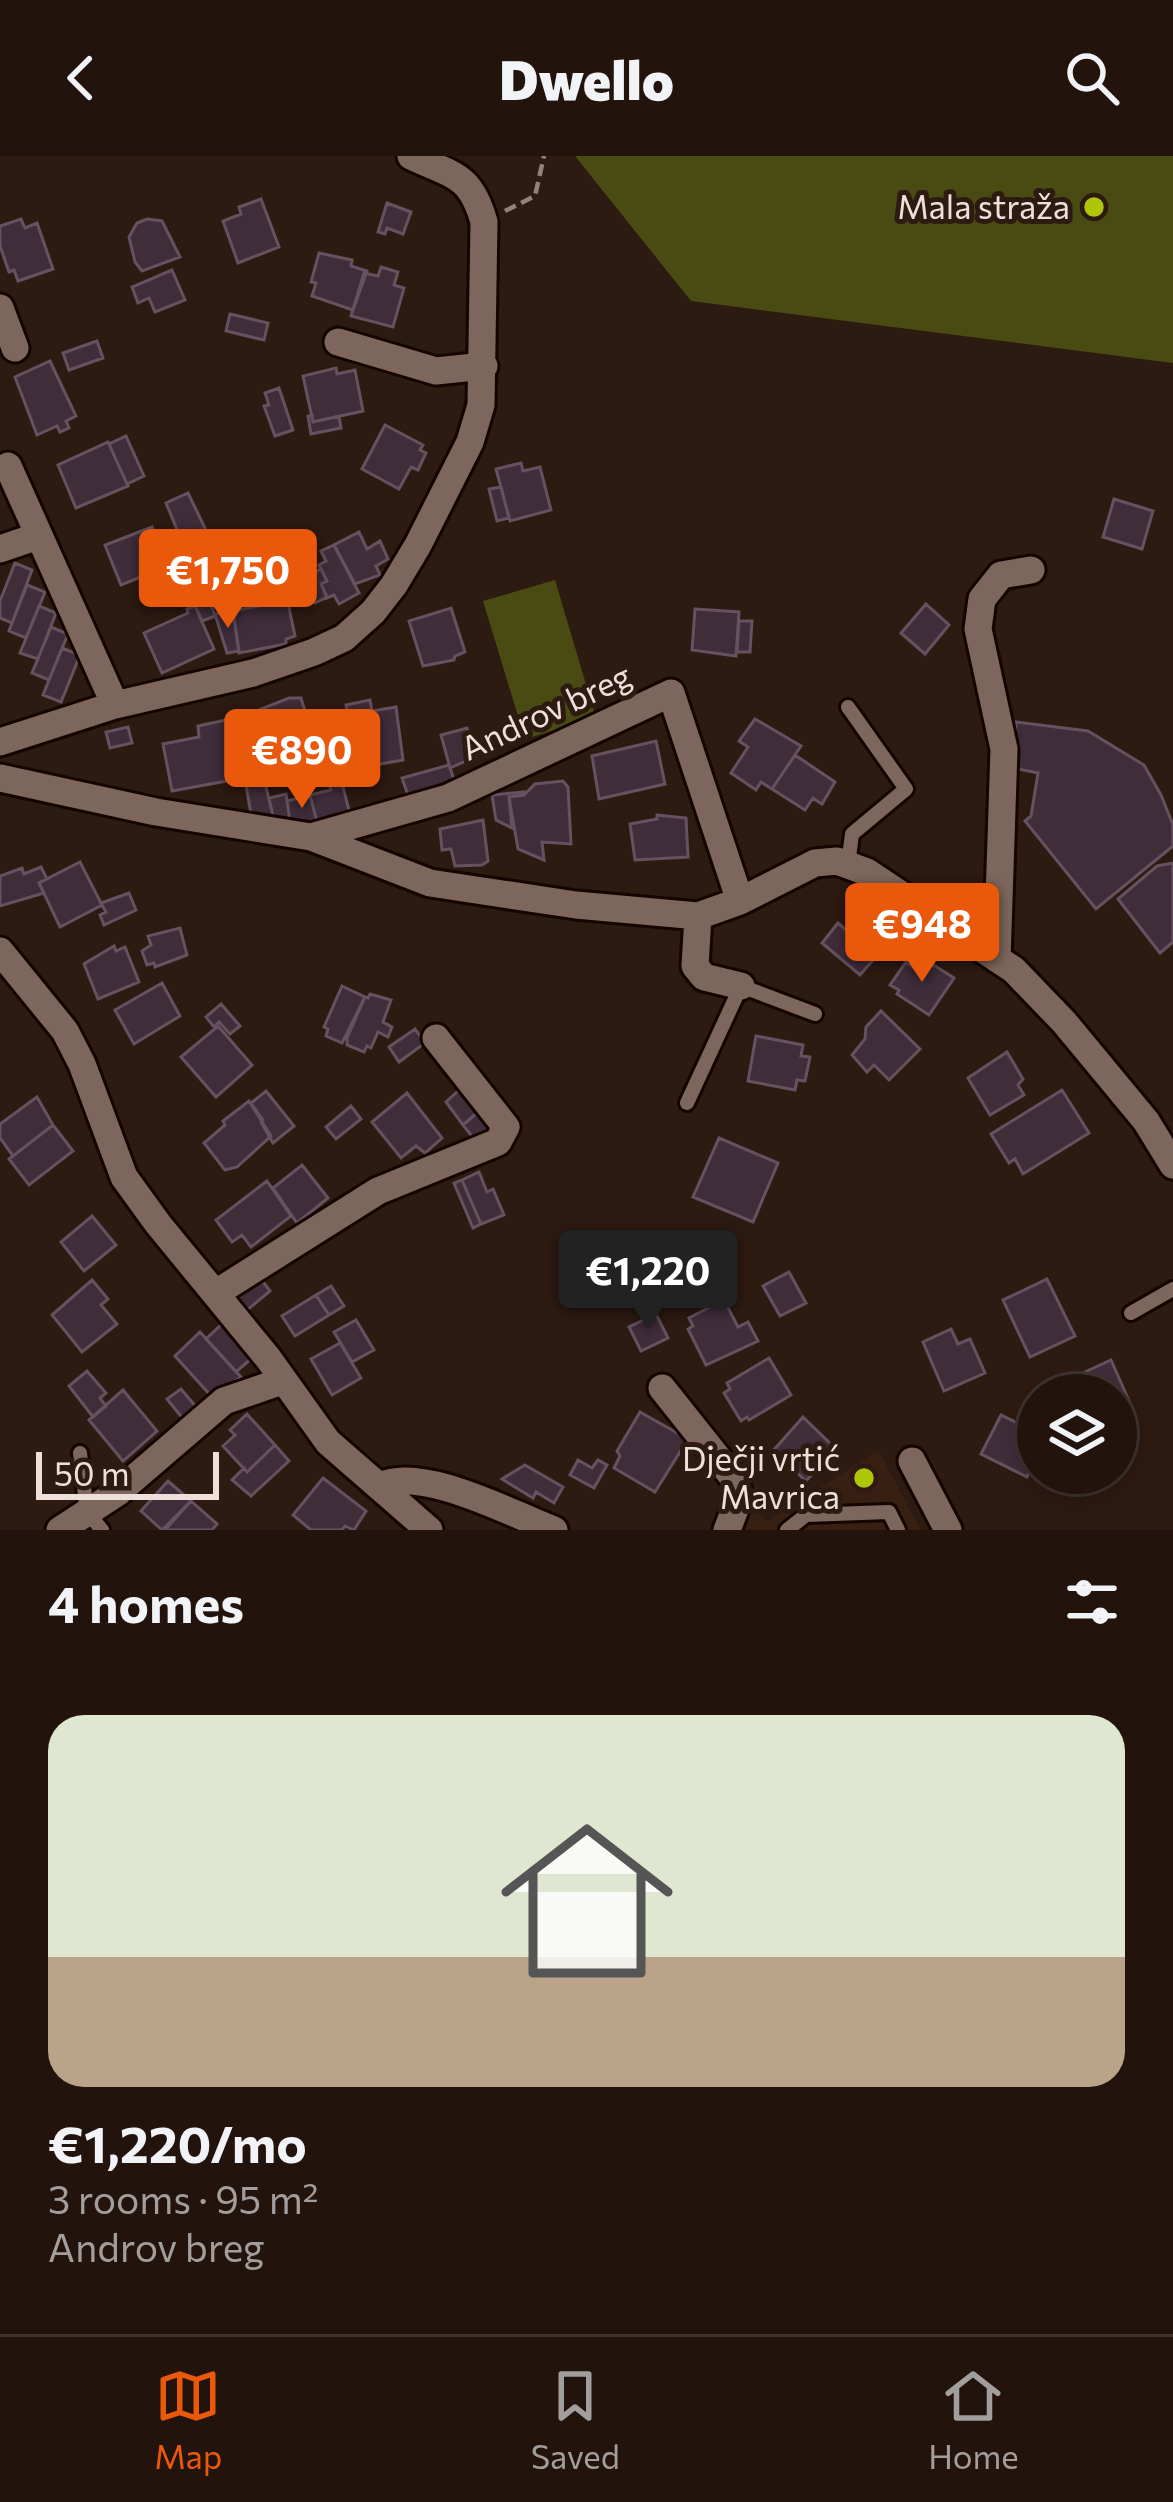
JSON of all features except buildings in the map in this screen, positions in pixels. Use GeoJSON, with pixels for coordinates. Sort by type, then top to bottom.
{"type":"FeatureCollection","features":[{"type":"Feature","properties":{"kind":"street"},"geometry":{"type":"LineString","coordinates":[[0,742],[115,705],[253,673],[314,652],[344,638],[394,585],[470,442],[481,405],[484,366],[484,222],[476,196],[461,177],[411,156]]}},
{"type":"Feature","properties":{"kind":"street"},"geometry":{"type":"LineString","coordinates":[[0,308],[15,348]]}},
{"type":"Feature","properties":{"kind":"street"},"geometry":{"type":"LineString","coordinates":[[338,342],[436,370],[484,366]]}},
{"type":"Feature","properties":{"kind":"street"},"geometry":{"type":"LineString","coordinates":[[8,466],[115,705]]}},
{"type":"Feature","properties":{"kind":"street"},"geometry":{"type":"LineString","coordinates":[[0,549],[38,536]]}},
{"type":"Feature","properties":{"kind":"street"},"geometry":{"type":"LineString","coordinates":[[997,959],[1004,749],[978,629],[982,599],[1001,575],[1031,570]]}},
{"type":"Feature","properties":{"kind":"street","name":"Androv breg"},"geometry":{"type":"LineString","coordinates":[[311,837],[448,798],[671,693],[740,901]]}},
{"type":"Feature","properties":{"kind":"street","name":"Androv breg"},"geometry":{"type":"LineString","coordinates":[[0,778],[156,812],[311,837],[430,883],[577,905],[698,916],[740,901],[815,863],[848,865]]}},
{"type":"Feature","properties":{"kind":"street"},"geometry":{"type":"LineString","coordinates":[[848,865],[867,872],[1014,970],[1146,1121],[1173,1166]]}},
{"type":"Feature","properties":{"kind":"street"},"geometry":{"type":"LineString","coordinates":[[698,916],[695,966],[704,976],[741,986]]}},
{"type":"Feature","properties":{"kind":"street"},"geometry":{"type":"LineString","coordinates":[[0,951],[65,1031],[124,1177],[158,1224],[328,1442],[429,1530]]}},
{"type":"Feature","properties":{"kind":"street"},"geometry":{"type":"LineString","coordinates":[[216,1293],[378,1191],[498,1142],[506,1126],[436,1039]]}},
{"type":"Feature","properties":{"kind":"street"},"geometry":{"type":"LineString","coordinates":[[60,1530],[94,1521],[117,1493],[224,1401],[282,1381]]}},
{"type":"Feature","properties":{"kind":"street"},"geometry":{"type":"LineString","coordinates":[[662,1388],[736,1481],[739,1498],[727,1530]]}},
{"type":"Feature","properties":{"kind":"street"},"geometry":{"type":"LineString","coordinates":[[912,1460],[948,1530]]}},
{"type":"Feature","properties":{"kind":"street"},"geometry":{"type":"LineString","coordinates":[[380,1486],[422,1480],[554,1530]]}},
{"type":"Feature","properties":{"kind":"lane"},"geometry":{"type":"LineString","coordinates":[[848,707],[906,788],[852,834],[848,865]]}},
{"type":"Feature","properties":{"kind":"lane"},"geometry":{"type":"LineString","coordinates":[[687,1103],[741,986],[815,1014]]}},
{"type":"Feature","properties":{"kind":"lane"},"geometry":{"type":"LineString","coordinates":[[1131,1313],[1173,1289]]}},
{"type":"Feature","properties":{"kind":"lane"},"geometry":{"type":"LineString","coordinates":[[80,1453],[94,1521]]}},
{"type":"Feature","properties":{"kind":"lane"},"geometry":{"type":"LineString","coordinates":[[787,1530],[806,1515],[889,1512],[898,1530]]}},
{"type":"Feature","properties":{"kind":"path"},"geometry":{"type":"LineString","coordinates":[[484,222],[535,196],[544,156]]}},
{"type":"Feature","properties":{"kind":"shaded area"},"geometry":{"type":"Polygon","coordinates":[[[575,156],[1173,156],[1173,363],[691,301],[575,156]]]}},
{"type":"Feature","properties":{"kind":"shaded area"},"geometry":{"type":"Polygon","coordinates":[[[555,580],[596,718],[525,739],[483,601],[555,580]]]}},
{"type":"Feature","properties":{"kind":"shaded area","name":"Dječji vrtić Mavrica"},"geometry":{"type":"Polygon","coordinates":[[[878,1450],[921,1530],[743,1530],[752,1506],[767,1522],[878,1450]]]}},
{"type":"Feature","properties":{"kind":"place","name":"Mala straža"},"geometry":{"type":"Point","coordinates":[1094,207]}},
{"type":"Feature","properties":{"kind":"place","name":"Dječji vrtić Mavrica"},"geometry":{"type":"Point","coordinates":[864,1478]}}]}
